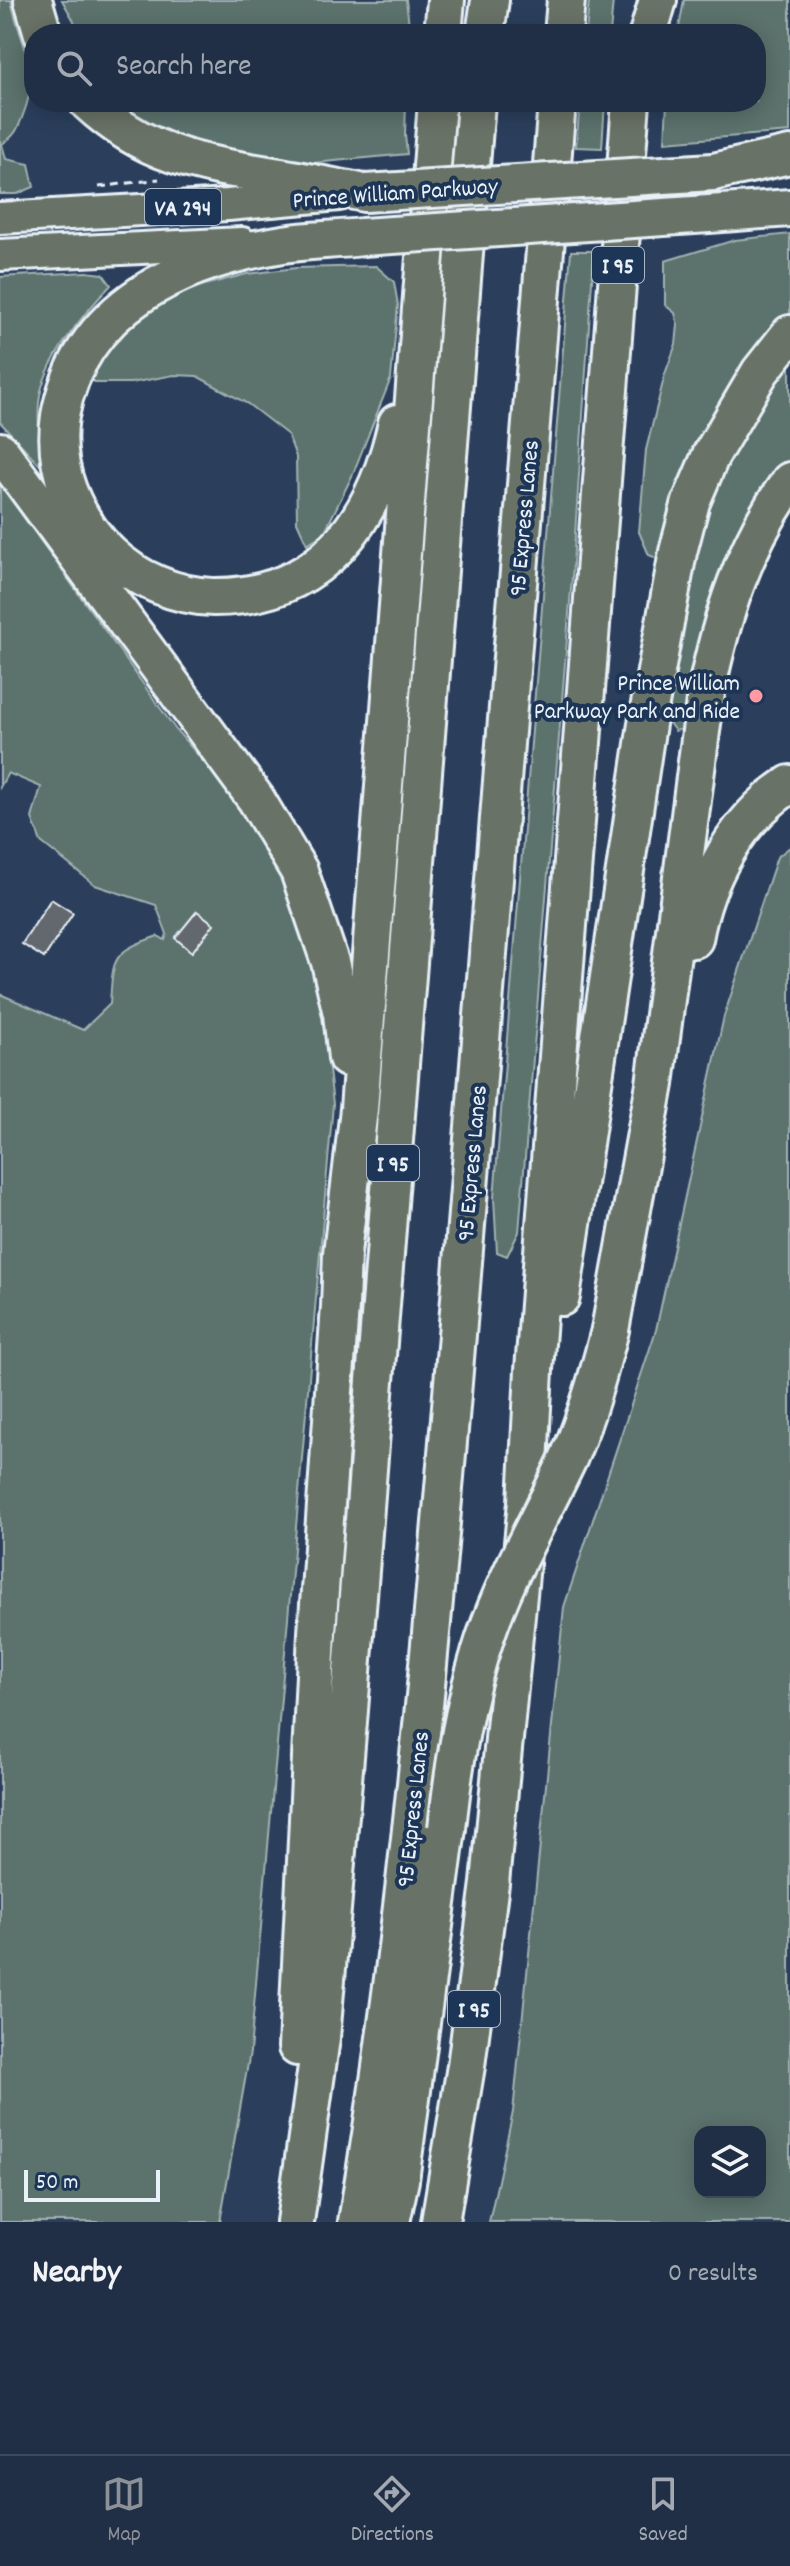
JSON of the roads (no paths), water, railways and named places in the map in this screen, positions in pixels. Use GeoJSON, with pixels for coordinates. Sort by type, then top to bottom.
{"type":"FeatureCollection","features":[{"type":"Feature","properties":{"kind":"highway"},"geometry":{"type":"LineString","coordinates":[[33,0],[40,24]]}},
{"type":"Feature","properties":{"kind":"highway"},"geometry":{"type":"LineString","coordinates":[[433,24],[434,0]]}},
{"type":"Feature","properties":{"kind":"highway"},"geometry":{"type":"LineString","coordinates":[[444,24],[446,0]]}},
{"type":"Feature","properties":{"kind":"highway"},"geometry":{"type":"LineString","coordinates":[[485,24],[487,0]]}},
{"type":"Feature","properties":{"kind":"highway"},"geometry":{"type":"LineString","coordinates":[[564,24],[566,0]]}},
{"type":"Feature","properties":{"kind":"highway"},"geometry":{"type":"LineString","coordinates":[[638,24],[639,0]]}},
{"type":"Feature","properties":{"kind":"highway"},"geometry":{"type":"LineString","coordinates":[[651,24],[658,0]]}},
{"type":"Feature","properties":{"kind":"highway"},"geometry":{"type":"LineString","coordinates":[[100,112],[128,134],[192,161],[365,193]]}},
{"type":"Feature","properties":{"kind":"highway"},"geometry":{"type":"LineString","coordinates":[[304,2161],[297,2061],[298,2006],[317,1633],[344,1236],[359,1109],[435,112]]}},
{"type":"Feature","properties":{"kind":"highway","name":"I 95"},"geometry":{"type":"LineString","coordinates":[[295,2222],[321,2038],[351,1694],[475,112]]}},
{"type":"Feature","properties":{"kind":"highway","name":"95 Express Lanes"},"geometry":{"type":"LineString","coordinates":[[357,2222],[393,1986],[416,1774],[462,1276],[556,112]]}},
{"type":"Feature","properties":{"kind":"highway","name":"I 95"},"geometry":{"type":"LineString","coordinates":[[440,2222],[466,2066],[490,1883],[527,1502],[534,1370],[630,112]]}},
{"type":"Feature","properties":{"kind":"highway"},"geometry":{"type":"LineString","coordinates":[[713,172],[790,155]]}},
{"type":"Feature","properties":{"kind":"highway","name":"Prince William Parkway"},"geometry":{"type":"LineString","coordinates":[[365,193],[790,166]]}},
{"type":"Feature","properties":{"kind":"highway","name":"Prince William Parkway"},"geometry":{"type":"LineString","coordinates":[[362,237],[790,208]]}},
{"type":"Feature","properties":{"kind":"highway"},"geometry":{"type":"LineString","coordinates":[[362,237],[283,244],[223,258],[146,291],[107,320],[82,353],[71,375],[58,430],[62,472],[70,498],[83,522],[111,555],[133,572],[177,592],[203,597],[235,597],[265,592],[307,574],[349,531],[380,478],[392,446],[417,336]]}},
{"type":"Feature","properties":{"kind":"highway"},"geometry":{"type":"LineString","coordinates":[[534,1370],[560,1303],[650,704],[678,552],[691,502],[711,455],[760,372],[790,334]]}},
{"type":"Feature","properties":{"kind":"highway"},"geometry":{"type":"LineString","coordinates":[[0,451],[256,799],[299,871],[330,962],[347,1048],[344,1236]]}},
{"type":"Feature","properties":{"kind":"highway"},"geometry":{"type":"LineString","coordinates":[[391,2222],[402,2165],[454,1759],[485,1638],[507,1581],[570,1454],[594,1388],[610,1330],[655,1084],[706,693],[715,647],[745,559],[767,515],[790,481]]}},
{"type":"Feature","properties":{"kind":"highway"},"geometry":{"type":"LineString","coordinates":[[655,1084],[688,971],[704,898],[728,847],[744,825],[764,803],[790,784]]}},
{"type":"Feature","properties":{"kind":"highway"},"geometry":{"type":"LineString","coordinates":[[688,971],[715,921],[741,861],[764,829],[790,805]]}},
{"type":"Feature","properties":{"kind":"main road","name":"Prince William Parkway"},"geometry":{"type":"LineString","coordinates":[[0,218],[228,205],[365,193]]}},
{"type":"Feature","properties":{"kind":"main road","name":"Prince William Parkway"},"geometry":{"type":"LineString","coordinates":[[0,255],[362,237]]}},
{"type":"Feature","properties":{"kind":"place","name":"Prince William Parkway Park and Ride"},"geometry":{"type":"Point","coordinates":[756,696]}}]}
